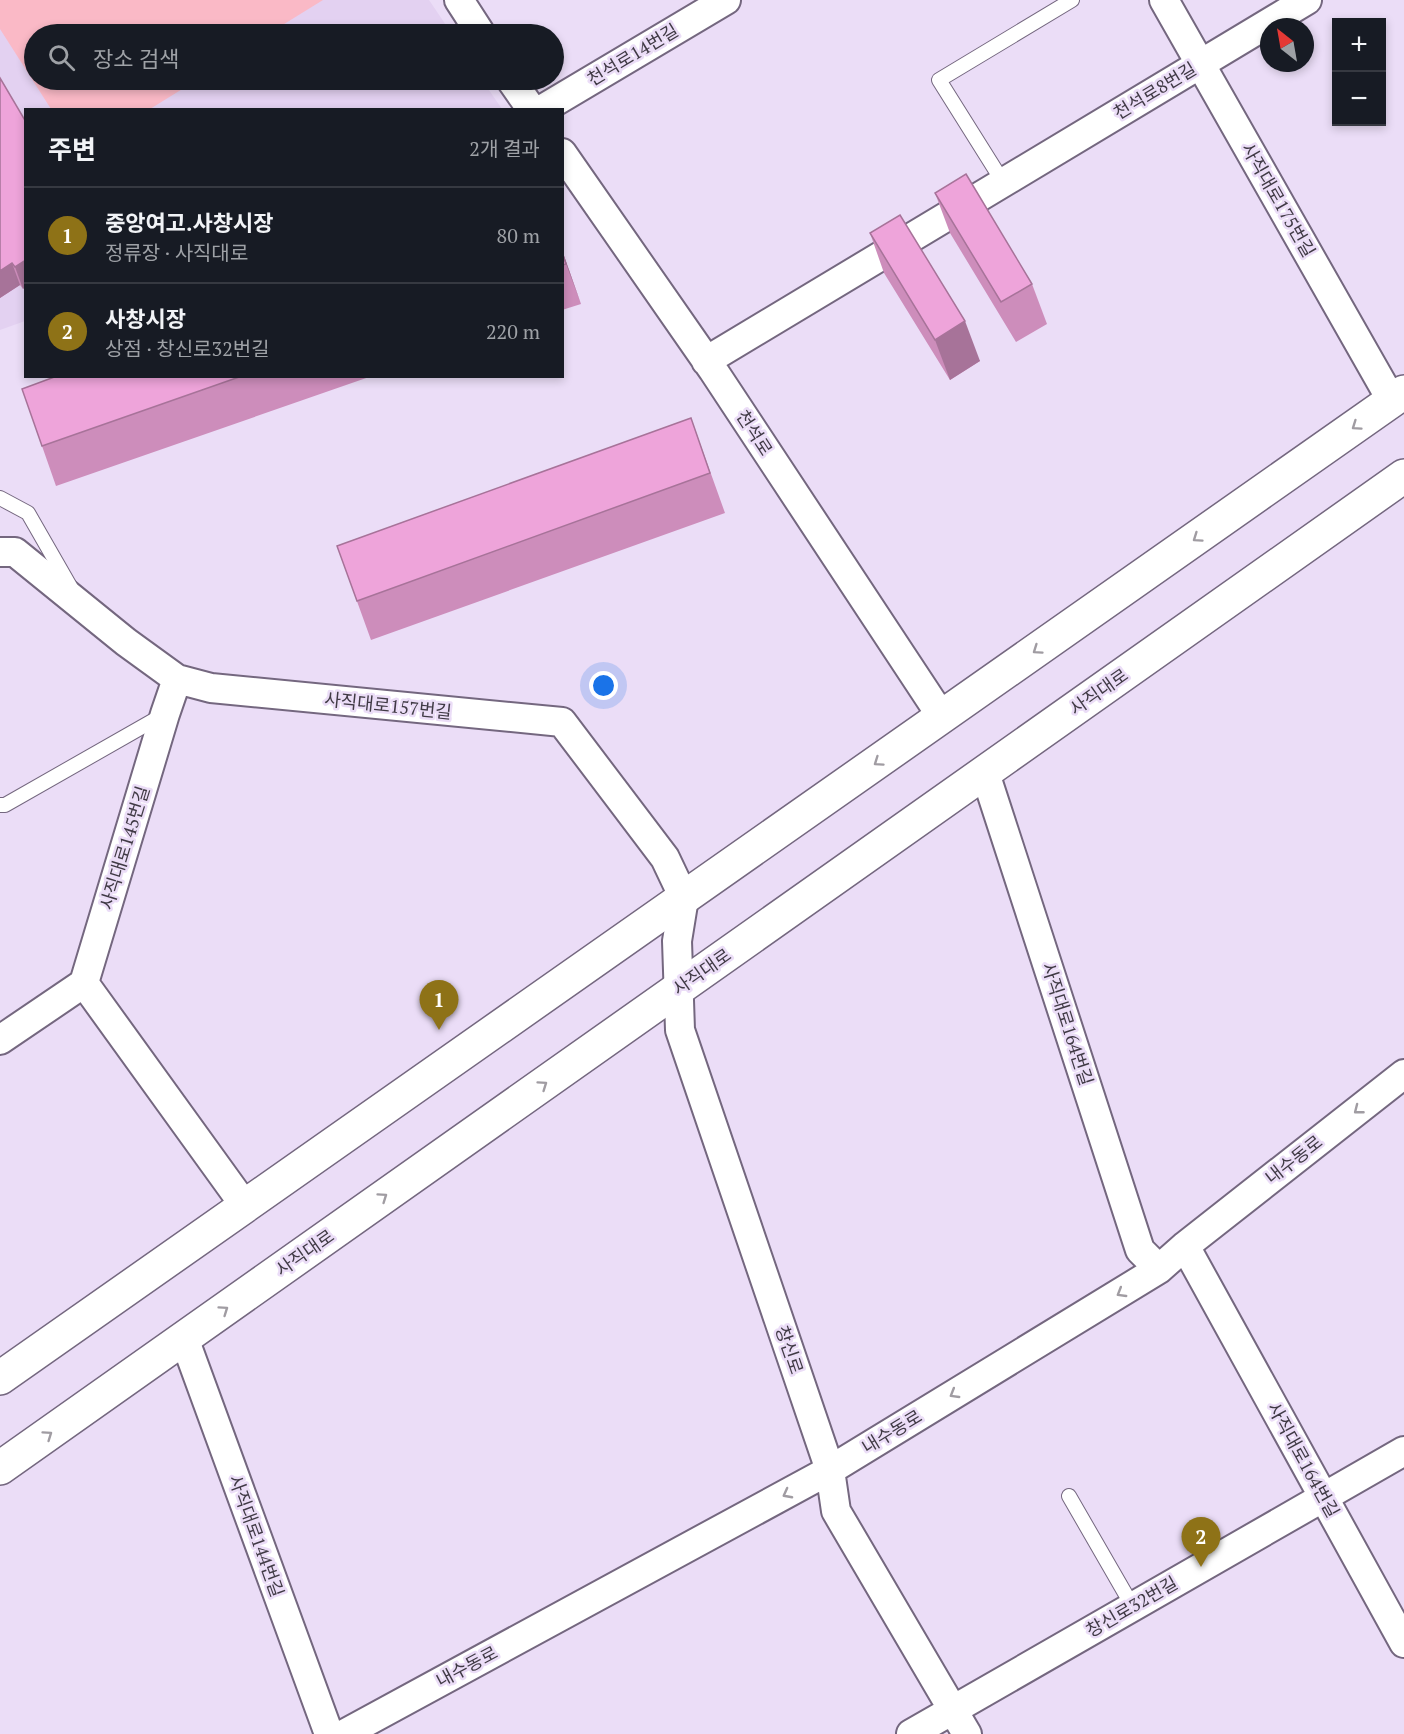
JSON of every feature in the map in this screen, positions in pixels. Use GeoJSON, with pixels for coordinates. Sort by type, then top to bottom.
{"type":"FeatureCollection","features":[{"type":"Feature","properties":{"kind":"main road"},"geometry":{"type":"LineString","coordinates":[[0,1378],[1398,396]]}},
{"type":"Feature","properties":{"kind":"main road","name":"사직대로"},"geometry":{"type":"LineString","coordinates":[[0,1468],[1404,476]]}},
{"type":"Feature","properties":{"kind":"street"},"geometry":{"type":"LineString","coordinates":[[459,0],[475,24]]}},
{"type":"Feature","properties":{"kind":"street","name":"천석로14번길"},"geometry":{"type":"LineString","coordinates":[[544,108],[726,0]]}},
{"type":"Feature","properties":{"kind":"street","name":"사직대로175번길"},"geometry":{"type":"LineString","coordinates":[[1164,0],[1398,396]]}},
{"type":"Feature","properties":{"kind":"street","name":"천석로8번길"},"geometry":{"type":"LineString","coordinates":[[706,361],[1307,0]]}},
{"type":"Feature","properties":{"kind":"street"},"geometry":{"type":"LineString","coordinates":[[518,90],[531,108]]}},
{"type":"Feature","properties":{"kind":"street","name":"천석로"},"geometry":{"type":"LineString","coordinates":[[564,156],[706,361],[942,717]]}},
{"type":"Feature","properties":{"kind":"street","name":"사직대로157번길"},"geometry":{"type":"LineString","coordinates":[[0,552],[15,552],[126,642],[177,679],[211,688],[562,722],[665,858],[684,898]]}},
{"type":"Feature","properties":{"kind":"street","name":"사직대로145번길"},"geometry":{"type":"LineString","coordinates":[[84,983],[177,679]]}},
{"type":"Feature","properties":{"kind":"street","name":"사직대로164번길"},"geometry":{"type":"LineString","coordinates":[[985,772],[1140,1250],[1159,1269]]}},
{"type":"Feature","properties":{"kind":"street","name":"창신로"},"geometry":{"type":"LineString","coordinates":[[684,898],[677,941],[680,1029],[830,1470],[836,1511],[967,1734]]}},
{"type":"Feature","properties":{"kind":"street"},"geometry":{"type":"LineString","coordinates":[[0,1040],[84,983],[245,1206]]}},
{"type":"Feature","properties":{"kind":"street","name":"내수동로"},"geometry":{"type":"LineString","coordinates":[[344,1734],[830,1470],[1159,1269],[1185,1246],[1404,1074]]}},
{"type":"Feature","properties":{"kind":"street","name":"사직대로164번길"},"geometry":{"type":"LineString","coordinates":[[1185,1246],[1404,1643]]}},
{"type":"Feature","properties":{"kind":"street","name":"사직대로144번길"},"geometry":{"type":"LineString","coordinates":[[184,1338],[329,1734]]}},
{"type":"Feature","properties":{"kind":"street","name":"창신로32번길"},"geometry":{"type":"LineString","coordinates":[[911,1734],[1404,1451]]}},
{"type":"Feature","properties":{"kind":"lane"},"geometry":{"type":"LineString","coordinates":[[1003,182],[939,80],[1072,0]]}},
{"type":"Feature","properties":{"kind":"lane"},"geometry":{"type":"LineString","coordinates":[[0,498],[28,513],[83,607]]}},
{"type":"Feature","properties":{"kind":"lane"},"geometry":{"type":"LineString","coordinates":[[2,805],[165,714]]}},
{"type":"Feature","properties":{"kind":"lane"},"geometry":{"type":"LineString","coordinates":[[1070,1496],[1133,1607]]}},
{"type":"Feature","properties":{"kind":"shaded area"},"geometry":{"type":"Polygon","coordinates":[[[0,0],[429,0],[445,24],[24,24],[24,90],[489,90],[501,108],[24,108],[24,321],[0,330],[0,0]]]}},
{"type":"Feature","properties":{"kind":"shaded area"},"geometry":{"type":"Polygon","coordinates":[[[0,0],[323,0],[284,24],[24,24],[24,67],[0,29],[0,0]]]}},
{"type":"Feature","properties":{"kind":"shaded area"},"geometry":{"type":"Polygon","coordinates":[[[39,90],[181,90],[152,108],[50,108],[39,90]]]}},
{"type":"Feature","properties":{"kind":"building"},"geometry":{"type":"Polygon","coordinates":[[[0,78],[24,119],[24,261],[15,267],[12,263],[0,271],[0,78]]]}},
{"type":"Feature","properties":{"kind":"building"},"geometry":{"type":"Polygon","coordinates":[[[966,174],[1032,284],[1001,302],[935,193],[966,174]]]}},
{"type":"Feature","properties":{"kind":"building"},"geometry":{"type":"Polygon","coordinates":[[[900,215],[965,321],[935,340],[870,233],[900,215]]]}},
{"type":"Feature","properties":{"kind":"building"},"geometry":{"type":"Polygon","coordinates":[[[52,378],[236,378],[42,446],[22,389],[52,378]]]}},
{"type":"Feature","properties":{"kind":"building"},"geometry":{"type":"Polygon","coordinates":[[[691,418],[710,473],[357,601],[337,546],[691,418]]]}},
{"type":"Feature","properties":{"kind":"place","name":"중앙여고.사창시장"},"geometry":{"type":"Point","coordinates":[439,1030]}},
{"type":"Feature","properties":{"kind":"place","name":"사창시장"},"geometry":{"type":"Point","coordinates":[1201,1567]}}]}
